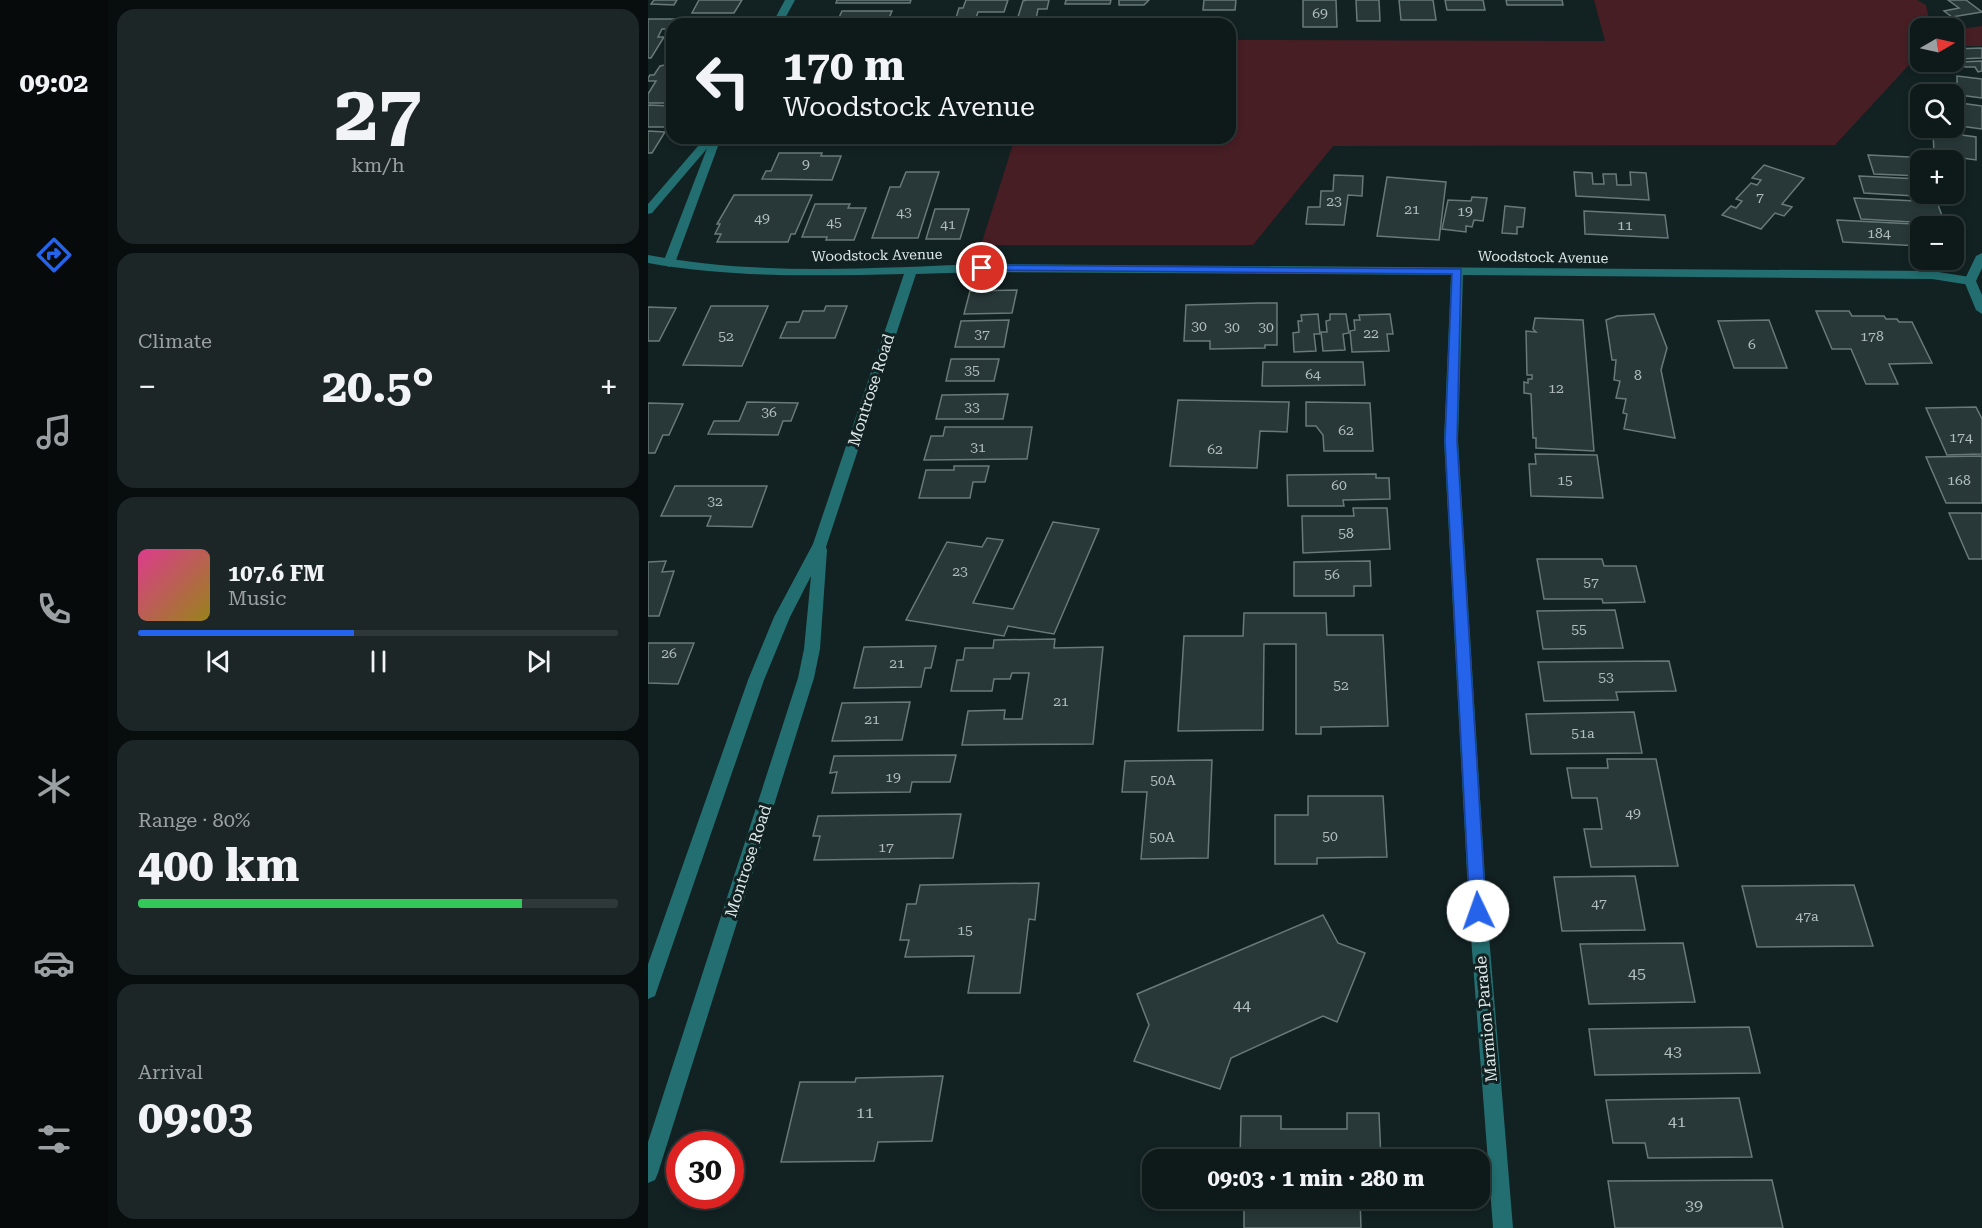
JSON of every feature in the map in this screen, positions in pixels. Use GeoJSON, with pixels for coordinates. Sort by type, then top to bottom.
{"type":"FeatureCollection","features":[{"type":"Feature","properties":{"kind":"street"},"geometry":{"type":"LineString","coordinates":[[780,18],[790,0]]}},
{"type":"Feature","properties":{"kind":"street"},"geometry":{"type":"LineString","coordinates":[[648,211],[706,144]]}},
{"type":"Feature","properties":{"kind":"street"},"geometry":{"type":"LineString","coordinates":[[669,264],[714,144]]}},
{"type":"Feature","properties":{"kind":"street"},"geometry":{"type":"LineString","coordinates":[[1982,256],[1970,280],[1982,310]]}},
{"type":"Feature","properties":{"kind":"street","name":"Woodstock Avenue"},"geometry":{"type":"LineString","coordinates":[[648,259],[669,264],[708,268],[849,272],[1005,268],[1457,271],[1932,276],[1970,280]]}},
{"type":"Feature","properties":{"kind":"street","name":"Montrose Road"},"geometry":{"type":"LineString","coordinates":[[648,990],[756,680],[782,618],[820,544],[910,270]]}},
{"type":"Feature","properties":{"kind":"street","name":"Marmion Parade"},"geometry":{"type":"LineString","coordinates":[[1457,271],[1451,441],[1478,911],[1503,1228]]}},
{"type":"Feature","properties":{"kind":"street","name":"Montrose Road"},"geometry":{"type":"LineString","coordinates":[[648,1173],[806,678],[812,649],[820,544]]}},
{"type":"Feature","properties":{"kind":"shaded area"},"geometry":{"type":"Polygon","coordinates":[[[1594,0],[1917,0],[1926,5],[1929,18],[1910,18],[1910,64],[1835,145],[1333,146],[1253,245],[981,245],[1013,144],[1236,144],[1236,40],[1605,41],[1594,0]]]}},
{"type":"Feature","properties":{"kind":"shaded area"},"geometry":{"type":"Polygon","coordinates":[[[1982,26],[1982,46],[1964,46],[1964,28],[1982,26]]]}},
{"type":"Feature","properties":{"kind":"building"},"geometry":{"type":"Polygon","coordinates":[[[654,0],[677,0],[674,5],[651,4],[654,0]]]}},
{"type":"Feature","properties":{"kind":"building"},"geometry":{"type":"Polygon","coordinates":[[[699,0],[742,0],[734,13],[692,13],[699,0]]]}},
{"type":"Feature","properties":{"kind":"building"},"geometry":{"type":"Polygon","coordinates":[[[837,0],[911,0],[910,3],[836,3],[837,0]]]}},
{"type":"Feature","properties":{"kind":"building"},"geometry":{"type":"Polygon","coordinates":[[[966,0],[1008,0],[1004,12],[978,12],[976,18],[956,18],[959,8],[963,8],[966,0]]]}},
{"type":"Feature","properties":{"kind":"building"},"geometry":{"type":"Polygon","coordinates":[[[1049,0],[1047,9],[1038,9],[1036,18],[1018,18],[1023,1],[1049,0]]]}},
{"type":"Feature","properties":{"kind":"building"},"geometry":{"type":"Polygon","coordinates":[[[1066,0],[1111,0],[1110,4],[1065,4],[1066,0]]]}},
{"type":"Feature","properties":{"kind":"building"},"geometry":{"type":"Polygon","coordinates":[[[1119,0],[1149,0],[1144,5],[1119,5],[1119,0]]]}},
{"type":"Feature","properties":{"kind":"building"},"geometry":{"type":"Polygon","coordinates":[[[1204,0],[1236,0],[1235,10],[1203,10],[1204,0]]]}},
{"type":"Feature","properties":{"kind":"building"},"geometry":{"type":"Polygon","coordinates":[[[1303,0],[1336,0],[1337,27],[1303,27],[1303,0]]]}},
{"type":"Feature","properties":{"kind":"building"},"geometry":{"type":"Polygon","coordinates":[[[1356,0],[1379,0],[1380,21],[1357,21],[1356,0]]]}},
{"type":"Feature","properties":{"kind":"building"},"geometry":{"type":"Polygon","coordinates":[[[1399,0],[1433,0],[1436,20],[1401,20],[1399,0]]]}},
{"type":"Feature","properties":{"kind":"building"},"geometry":{"type":"Polygon","coordinates":[[[1445,0],[1483,0],[1485,10],[1447,10],[1445,0]]]}},
{"type":"Feature","properties":{"kind":"building"},"geometry":{"type":"Polygon","coordinates":[[[1506,0],[1562,0],[1563,5],[1507,5],[1506,0]]]}},
{"type":"Feature","properties":{"kind":"building"},"geometry":{"type":"Polygon","coordinates":[[[1948,0],[1966,0],[1982,12],[1952,17],[1944,11],[1959,8],[1948,0]]]}},
{"type":"Feature","properties":{"kind":"building"},"geometry":{"type":"Polygon","coordinates":[[[842,11],[892,11],[889,18],[839,18],[842,11]]]}},
{"type":"Feature","properties":{"kind":"building"},"geometry":{"type":"Polygon","coordinates":[[[648,19],[666,19],[666,29],[662,29],[658,37],[664,37],[651,58],[648,58],[648,19]]]}},
{"type":"Feature","properties":{"kind":"building"},"geometry":{"type":"Polygon","coordinates":[[[1982,48],[1982,58],[1964,59],[1964,49],[1982,48]]]}},
{"type":"Feature","properties":{"kind":"building"},"geometry":{"type":"Polygon","coordinates":[[[1982,61],[1982,71],[1978,72],[1975,67],[1965,67],[1964,62],[1982,61]]]}},
{"type":"Feature","properties":{"kind":"building"},"geometry":{"type":"Polygon","coordinates":[[[666,65],[666,103],[648,103],[648,94],[656,81],[648,81],[648,78],[654,75],[660,66],[666,65]]]}},
{"type":"Feature","properties":{"kind":"building"},"geometry":{"type":"Polygon","coordinates":[[[1957,76],[1982,79],[1982,98],[1964,96],[1964,84],[1957,84],[1957,76]]]}},
{"type":"Feature","properties":{"kind":"building"},"geometry":{"type":"Polygon","coordinates":[[[1964,104],[1982,106],[1982,129],[1964,127],[1964,104]]]}},
{"type":"Feature","properties":{"kind":"building"},"geometry":{"type":"Polygon","coordinates":[[[648,105],[666,106],[664,127],[648,127],[648,105]]]}},
{"type":"Feature","properties":{"kind":"building"},"geometry":{"type":"Polygon","coordinates":[[[648,131],[665,132],[652,153],[648,153],[648,131]]]}},
{"type":"Feature","properties":{"kind":"building"},"geometry":{"type":"Polygon","coordinates":[[[1964,135],[1976,137],[1976,160],[1964,158],[1964,150],[1934,150],[1933,138],[1964,138],[1964,135]]]}},
{"type":"Feature","properties":{"kind":"building"},"geometry":{"type":"Polygon","coordinates":[[[779,153],[822,153],[821,156],[841,156],[832,180],[762,179],[766,171],[771,171],[779,153]]]}},
{"type":"Feature","properties":{"kind":"building"},"geometry":{"type":"Polygon","coordinates":[[[1868,155],[1910,157],[1910,176],[1874,174],[1868,155]]]}},
{"type":"Feature","properties":{"kind":"building"},"geometry":{"type":"Polygon","coordinates":[[[1764,165],[1804,178],[1782,204],[1792,207],[1784,216],[1775,213],[1761,229],[1722,215],[1731,206],[1736,208],[1742,201],[1736,199],[1751,183],[1757,185],[1761,180],[1752,178],[1764,165]]]}},
{"type":"Feature","properties":{"kind":"building"},"geometry":{"type":"Polygon","coordinates":[[[906,172],[939,172],[918,238],[872,238],[890,187],[900,187],[906,172]]]}},
{"type":"Feature","properties":{"kind":"building"},"geometry":{"type":"Polygon","coordinates":[[[1574,172],[1592,173],[1593,184],[1604,184],[1603,174],[1616,174],[1617,185],[1631,185],[1630,172],[1646,173],[1649,200],[1576,196],[1574,172]]]}},
{"type":"Feature","properties":{"kind":"building"},"geometry":{"type":"Polygon","coordinates":[[[1334,175],[1363,176],[1362,196],[1348,195],[1344,225],[1306,224],[1308,207],[1320,207],[1321,191],[1333,191],[1334,175]]]}},
{"type":"Feature","properties":{"kind":"building"},"geometry":{"type":"Polygon","coordinates":[[[1859,176],[1910,179],[1910,196],[1864,193],[1859,176]]]}},
{"type":"Feature","properties":{"kind":"building"},"geometry":{"type":"Polygon","coordinates":[[[1387,177],[1446,182],[1439,240],[1377,236],[1387,177]]]}},
{"type":"Feature","properties":{"kind":"building"},"geometry":{"type":"Polygon","coordinates":[[[734,195],[812,195],[795,234],[791,234],[788,242],[717,242],[721,234],[715,234],[720,224],[717,224],[734,195]]]}},
{"type":"Feature","properties":{"kind":"building"},"geometry":{"type":"Polygon","coordinates":[[[1472,197],[1487,198],[1483,221],[1474,220],[1472,227],[1466,226],[1466,232],[1442,229],[1448,200],[1471,201],[1472,197]]]}},
{"type":"Feature","properties":{"kind":"building"},"geometry":{"type":"Polygon","coordinates":[[[1854,198],[1910,201],[1910,204],[1938,204],[1942,216],[1910,216],[1910,222],[1861,219],[1854,198]]]}},
{"type":"Feature","properties":{"kind":"building"},"geometry":{"type":"Polygon","coordinates":[[[815,204],[850,204],[848,208],[866,208],[854,240],[802,237],[815,204]]]}},
{"type":"Feature","properties":{"kind":"building"},"geometry":{"type":"Polygon","coordinates":[[[1505,206],[1525,208],[1523,227],[1517,227],[1517,234],[1502,233],[1505,206]]]}},
{"type":"Feature","properties":{"kind":"building"},"geometry":{"type":"Polygon","coordinates":[[[935,209],[969,209],[960,239],[926,239],[935,209]]]}},
{"type":"Feature","properties":{"kind":"building"},"geometry":{"type":"Polygon","coordinates":[[[1584,211],[1665,215],[1668,238],[1585,234],[1584,211]]]}},
{"type":"Feature","properties":{"kind":"building"},"geometry":{"type":"Polygon","coordinates":[[[1837,220],[1910,224],[1910,245],[1843,242],[1837,220]]]}},
{"type":"Feature","properties":{"kind":"building"},"geometry":{"type":"Polygon","coordinates":[[[1017,290],[1012,313],[964,314],[970,291],[1017,290]]]}},
{"type":"Feature","properties":{"kind":"building"},"geometry":{"type":"Polygon","coordinates":[[[1277,303],[1277,345],[1265,345],[1265,348],[1210,349],[1210,341],[1184,341],[1186,305],[1277,303]]]}},
{"type":"Feature","properties":{"kind":"building"},"geometry":{"type":"Polygon","coordinates":[[[711,306],[768,306],[742,366],[683,365],[711,306]]]}},
{"type":"Feature","properties":{"kind":"building"},"geometry":{"type":"Polygon","coordinates":[[[826,306],[847,306],[835,338],[780,338],[787,322],[799,322],[803,311],[824,311],[826,306]]]}},
{"type":"Feature","properties":{"kind":"building"},"geometry":{"type":"Polygon","coordinates":[[[648,307],[676,308],[659,341],[648,341],[648,307]]]}},
{"type":"Feature","properties":{"kind":"building"},"geometry":{"type":"Polygon","coordinates":[[[1816,311],[1849,311],[1852,316],[1884,316],[1886,319],[1897,319],[1899,322],[1912,322],[1932,363],[1889,364],[1898,384],[1866,384],[1851,349],[1832,349],[1816,311]]]}},
{"type":"Feature","properties":{"kind":"building"},"geometry":{"type":"Polygon","coordinates":[[[1318,314],[1320,334],[1314,334],[1316,351],[1294,352],[1293,333],[1299,332],[1298,321],[1302,321],[1301,315],[1318,314]]]}},
{"type":"Feature","properties":{"kind":"building"},"geometry":{"type":"Polygon","coordinates":[[[1330,314],[1346,314],[1349,333],[1343,334],[1345,350],[1323,351],[1321,332],[1327,332],[1326,321],[1330,320],[1330,314]]]}},
{"type":"Feature","properties":{"kind":"building"},"geometry":{"type":"Polygon","coordinates":[[[1390,314],[1393,334],[1387,334],[1389,351],[1352,352],[1350,331],[1355,330],[1354,320],[1360,320],[1359,315],[1390,314]]]}},
{"type":"Feature","properties":{"kind":"building"},"geometry":{"type":"Polygon","coordinates":[[[1654,314],[1667,348],[1661,370],[1675,438],[1624,429],[1627,414],[1623,413],[1626,399],[1616,398],[1620,381],[1614,380],[1616,360],[1612,360],[1606,320],[1617,316],[1654,314]]]}},
{"type":"Feature","properties":{"kind":"building"},"geometry":{"type":"Polygon","coordinates":[[[1535,318],[1583,320],[1594,451],[1536,448],[1536,438],[1533,438],[1531,394],[1524,393],[1524,382],[1528,383],[1528,379],[1532,379],[1532,375],[1527,375],[1526,331],[1536,332],[1533,329],[1535,318]]]}},
{"type":"Feature","properties":{"kind":"building"},"geometry":{"type":"Polygon","coordinates":[[[1009,320],[1004,347],[955,347],[961,321],[1009,320]]]}},
{"type":"Feature","properties":{"kind":"building"},"geometry":{"type":"Polygon","coordinates":[[[1769,320],[1787,368],[1734,368],[1718,321],[1769,320]]]}},
{"type":"Feature","properties":{"kind":"building"},"geometry":{"type":"Polygon","coordinates":[[[951,359],[999,359],[994,381],[946,381],[951,359]]]}},
{"type":"Feature","properties":{"kind":"building"},"geometry":{"type":"Polygon","coordinates":[[[1263,362],[1363,362],[1365,385],[1262,386],[1263,362]]]}},
{"type":"Feature","properties":{"kind":"building"},"geometry":{"type":"Polygon","coordinates":[[[1008,394],[1003,419],[936,419],[942,395],[1008,394]]]}},
{"type":"Feature","properties":{"kind":"building"},"geometry":{"type":"Polygon","coordinates":[[[1178,400],[1289,402],[1287,432],[1260,431],[1257,468],[1170,466],[1178,400]]]}},
{"type":"Feature","properties":{"kind":"building"},"geometry":{"type":"Polygon","coordinates":[[[747,402],[798,403],[791,421],[783,421],[778,435],[708,434],[714,421],[739,421],[747,402]]]}},
{"type":"Feature","properties":{"kind":"building"},"geometry":{"type":"Polygon","coordinates":[[[1306,402],[1370,403],[1373,451],[1324,451],[1323,435],[1316,426],[1306,426],[1306,402]]]}},
{"type":"Feature","properties":{"kind":"building"},"geometry":{"type":"Polygon","coordinates":[[[648,403],[683,404],[669,435],[663,435],[655,453],[648,453],[648,403]]]}},
{"type":"Feature","properties":{"kind":"building"},"geometry":{"type":"Polygon","coordinates":[[[1976,407],[1982,419],[1982,454],[1947,455],[1926,408],[1976,407]]]}},
{"type":"Feature","properties":{"kind":"building"},"geometry":{"type":"Polygon","coordinates":[[[945,427],[1032,427],[1027,459],[924,460],[931,436],[943,436],[945,427]]]}},
{"type":"Feature","properties":{"kind":"building"},"geometry":{"type":"Polygon","coordinates":[[[1535,454],[1597,455],[1603,498],[1531,496],[1529,464],[1536,464],[1535,454]]]}},
{"type":"Feature","properties":{"kind":"building"},"geometry":{"type":"Polygon","coordinates":[[[1982,456],[1982,503],[1946,503],[1926,457],[1982,456]]]}},
{"type":"Feature","properties":{"kind":"building"},"geometry":{"type":"Polygon","coordinates":[[[954,466],[989,466],[985,482],[973,482],[970,498],[919,498],[926,470],[954,470],[954,466]]]}},
{"type":"Feature","properties":{"kind":"building"},"geometry":{"type":"Polygon","coordinates":[[[1376,474],[1376,478],[1389,478],[1390,499],[1343,500],[1344,506],[1288,506],[1287,475],[1376,474]]]}},
{"type":"Feature","properties":{"kind":"building"},"geometry":{"type":"Polygon","coordinates":[[[675,486],[767,486],[752,527],[707,526],[711,516],[661,516],[675,486]]]}},
{"type":"Feature","properties":{"kind":"building"},"geometry":{"type":"Polygon","coordinates":[[[1353,508],[1387,508],[1390,549],[1303,553],[1302,516],[1354,516],[1353,508]]]}},
{"type":"Feature","properties":{"kind":"building"},"geometry":{"type":"Polygon","coordinates":[[[1949,513],[1982,513],[1982,559],[1969,559],[1949,513]]]}},
{"type":"Feature","properties":{"kind":"building"},"geometry":{"type":"Polygon","coordinates":[[[1053,522],[1099,529],[1054,634],[1008,626],[1004,636],[906,620],[947,542],[982,547],[987,538],[1003,540],[973,603],[1013,609],[1053,522]]]}},
{"type":"Feature","properties":{"kind":"building"},"geometry":{"type":"Polygon","coordinates":[[[1537,559],[1602,559],[1604,566],[1636,566],[1645,602],[1603,603],[1602,599],[1544,599],[1537,559]]]}},
{"type":"Feature","properties":{"kind":"building"},"geometry":{"type":"Polygon","coordinates":[[[666,561],[662,572],[674,571],[659,616],[648,616],[648,562],[666,561]]]}},
{"type":"Feature","properties":{"kind":"building"},"geometry":{"type":"Polygon","coordinates":[[[1370,561],[1371,586],[1354,586],[1354,596],[1294,596],[1294,562],[1370,561]]]}},
{"type":"Feature","properties":{"kind":"building"},"geometry":{"type":"Polygon","coordinates":[[[1615,610],[1623,648],[1543,649],[1537,611],[1615,610]]]}},
{"type":"Feature","properties":{"kind":"building"},"geometry":{"type":"Polygon","coordinates":[[[1244,613],[1326,613],[1327,635],[1383,635],[1388,726],[1321,727],[1321,734],[1296,734],[1296,644],[1264,644],[1263,730],[1178,731],[1184,636],[1243,636],[1244,613]]]}},
{"type":"Feature","properties":{"kind":"building"},"geometry":{"type":"Polygon","coordinates":[[[1055,639],[1054,648],[1103,647],[1093,744],[962,745],[968,711],[1005,710],[1004,719],[1022,719],[1029,673],[1012,673],[1010,679],[994,679],[992,691],[951,691],[957,660],[963,660],[965,648],[993,648],[994,640],[1055,639]]]}},
{"type":"Feature","properties":{"kind":"building"},"geometry":{"type":"Polygon","coordinates":[[[648,643],[694,643],[678,684],[648,683],[648,643]]]}},
{"type":"Feature","properties":{"kind":"building"},"geometry":{"type":"Polygon","coordinates":[[[936,646],[931,668],[925,668],[921,687],[854,688],[864,647],[936,646]]]}},
{"type":"Feature","properties":{"kind":"building"},"geometry":{"type":"Polygon","coordinates":[[[1669,661],[1676,691],[1616,692],[1618,700],[1544,701],[1538,662],[1669,661]]]}},
{"type":"Feature","properties":{"kind":"building"},"geometry":{"type":"Polygon","coordinates":[[[910,702],[902,740],[832,741],[842,703],[910,702]]]}},
{"type":"Feature","properties":{"kind":"building"},"geometry":{"type":"Polygon","coordinates":[[[1634,712],[1642,753],[1531,754],[1526,714],[1634,712]]]}},
{"type":"Feature","properties":{"kind":"building"},"geometry":{"type":"Polygon","coordinates":[[[956,755],[950,782],[912,782],[910,792],[832,793],[837,772],[830,773],[834,756],[956,755]]]}},
{"type":"Feature","properties":{"kind":"building"},"geometry":{"type":"Polygon","coordinates":[[[1607,759],[1656,759],[1678,866],[1591,867],[1584,829],[1602,829],[1597,798],[1572,798],[1567,768],[1608,768],[1607,759]]]}},
{"type":"Feature","properties":{"kind":"building"},"geometry":{"type":"Polygon","coordinates":[[[1212,760],[1208,858],[1141,859],[1147,792],[1122,792],[1125,761],[1212,760]]]}},
{"type":"Feature","properties":{"kind":"building"},"geometry":{"type":"Polygon","coordinates":[[[1308,796],[1383,796],[1387,857],[1317,858],[1317,864],[1275,864],[1275,815],[1308,815],[1308,796]]]}},
{"type":"Feature","properties":{"kind":"building"},"geometry":{"type":"Polygon","coordinates":[[[961,814],[953,858],[814,860],[820,836],[813,836],[818,816],[961,814]]]}},
{"type":"Feature","properties":{"kind":"building"},"geometry":{"type":"Polygon","coordinates":[[[1635,876],[1645,930],[1562,931],[1554,877],[1635,876]]]}},
{"type":"Feature","properties":{"kind":"building"},"geometry":{"type":"Polygon","coordinates":[[[1039,883],[1035,920],[1029,919],[1020,993],[968,993],[974,956],[905,957],[909,940],[900,940],[907,904],[916,904],[920,885],[1039,883]]]}},
{"type":"Feature","properties":{"kind":"building"},"geometry":{"type":"Polygon","coordinates":[[[1854,885],[1873,946],[1757,947],[1742,886],[1854,885]]]}},
{"type":"Feature","properties":{"kind":"building"},"geometry":{"type":"Polygon","coordinates":[[[1323,915],[1338,943],[1365,953],[1337,1022],[1323,1016],[1231,1058],[1220,1089],[1134,1061],[1149,1025],[1137,994],[1323,915]]]}},
{"type":"Feature","properties":{"kind":"building"},"geometry":{"type":"Polygon","coordinates":[[[1683,943],[1695,1002],[1589,1004],[1580,944],[1683,943]]]}},
{"type":"Feature","properties":{"kind":"building"},"geometry":{"type":"Polygon","coordinates":[[[1749,1027],[1760,1073],[1595,1075],[1589,1029],[1749,1027]]]}},
{"type":"Feature","properties":{"kind":"building"},"geometry":{"type":"Polygon","coordinates":[[[943,1076],[932,1141],[878,1142],[874,1161],[781,1162],[800,1082],[855,1082],[856,1078],[943,1076]]]}},
{"type":"Feature","properties":{"kind":"building"},"geometry":{"type":"Polygon","coordinates":[[[1739,1098],[1752,1157],[1648,1158],[1645,1143],[1613,1143],[1606,1100],[1739,1098]]]}},
{"type":"Feature","properties":{"kind":"building"},"geometry":{"type":"Polygon","coordinates":[[[1347,1113],[1379,1113],[1381,1149],[1240,1149],[1241,1116],[1281,1116],[1281,1129],[1347,1129],[1347,1113]]]}},
{"type":"Feature","properties":{"kind":"building"},"geometry":{"type":"Polygon","coordinates":[[[1772,1180],[1783,1228],[1615,1228],[1608,1181],[1772,1180]]]}},
{"type":"Feature","properties":{"kind":"building"},"geometry":{"type":"Polygon","coordinates":[[[1244,1209],[1360,1209],[1361,1228],[1244,1228],[1244,1209]]]}},
{"type":"Feature","properties":{"kind":"route"},"geometry":{"type":"LineString","coordinates":[[982,268],[1457,271],[1451,441],[1478,911]]}}]}
